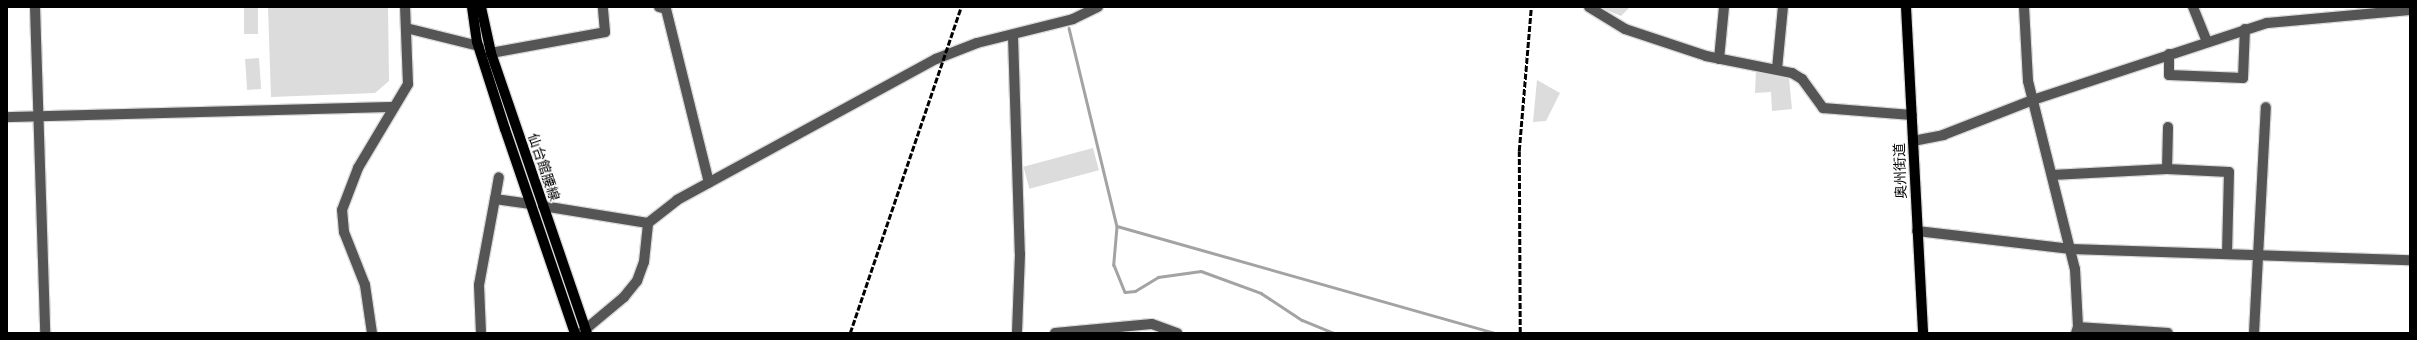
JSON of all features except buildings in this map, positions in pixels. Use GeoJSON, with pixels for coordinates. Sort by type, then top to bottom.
{"type":"FeatureCollection","features":[{"type":"Feature","properties":{"kind":"main road","name":"仙台館腰線"},"geometry":{"type":"LineString","coordinates":[[472,7],[479,46],[575,333]]}},
{"type":"Feature","properties":{"kind":"main road","name":"仙台館腰線"},"geometry":{"type":"LineString","coordinates":[[482,7],[491,53],[585,332]]}},
{"type":"Feature","properties":{"kind":"main road","name":"奥州街道"},"geometry":{"type":"LineString","coordinates":[[1906,7],[1923,333]]}},
{"type":"Feature","properties":{"kind":"street"},"geometry":{"type":"LineString","coordinates":[[35,7],[45,333]]}},
{"type":"Feature","properties":{"kind":"street"},"geometry":{"type":"LineString","coordinates":[[372,333],[365,285],[344,232],[342,210],[358,168],[408,84],[409,28],[405,7]]}},
{"type":"Feature","properties":{"kind":"street"},"geometry":{"type":"LineString","coordinates":[[491,53],[605,32],[603,7]]}},
{"type":"Feature","properties":{"kind":"street"},"geometry":{"type":"LineString","coordinates":[[659,7],[666,9],[709,183]]}},
{"type":"Feature","properties":{"kind":"street"},"geometry":{"type":"LineString","coordinates":[[585,332],[624,297],[637,281],[644,262],[648,223],[663,209],[936,59],[977,43],[1013,36],[1073,19],[1098,7]]}},
{"type":"Feature","properties":{"kind":"street"},"geometry":{"type":"LineString","coordinates":[[1589,7],[1624,29],[1719,59],[1777,69],[1802,79],[1823,108],[1912,115]]}},
{"type":"Feature","properties":{"kind":"street"},"geometry":{"type":"LineString","coordinates":[[1719,59],[1724,7]]}},
{"type":"Feature","properties":{"kind":"street"},"geometry":{"type":"LineString","coordinates":[[1777,69],[1783,7]]}},
{"type":"Feature","properties":{"kind":"street"},"geometry":{"type":"LineString","coordinates":[[2024,7],[2033,100],[2071,249],[2077,330],[2168,333]]}},
{"type":"Feature","properties":{"kind":"street"},"geometry":{"type":"LineString","coordinates":[[2193,7],[2207,41]]}},
{"type":"Feature","properties":{"kind":"street"},"geometry":{"type":"LineString","coordinates":[[1913,140],[1943,135],[2033,100],[2245,29],[2285,19],[2399,8],[2410,10]]}},
{"type":"Feature","properties":{"kind":"street"},"geometry":{"type":"LineString","coordinates":[[409,28],[479,46]]}},
{"type":"Feature","properties":{"kind":"street"},"geometry":{"type":"LineString","coordinates":[[2169,54],[2169,75],[2243,78],[2245,29]]}},
{"type":"Feature","properties":{"kind":"street"},"geometry":{"type":"LineString","coordinates":[[1013,36],[1020,254],[1017,333]]}},
{"type":"Feature","properties":{"kind":"street"},"geometry":{"type":"LineString","coordinates":[[7,117],[394,107]]}},
{"type":"Feature","properties":{"kind":"street"},"geometry":{"type":"LineString","coordinates":[[2254,333],[2266,107]]}},
{"type":"Feature","properties":{"kind":"street"},"geometry":{"type":"LineString","coordinates":[[2167,169],[2168,127]]}},
{"type":"Feature","properties":{"kind":"street"},"geometry":{"type":"LineString","coordinates":[[2052,175],[2167,169],[2229,172],[2227,254]]}},
{"type":"Feature","properties":{"kind":"street"},"geometry":{"type":"LineString","coordinates":[[481,333],[479,285],[499,177]]}},
{"type":"Feature","properties":{"kind":"street"},"geometry":{"type":"LineString","coordinates":[[495,200],[531,204]]}},
{"type":"Feature","properties":{"kind":"street"},"geometry":{"type":"LineString","coordinates":[[543,206],[648,223]]}},
{"type":"Feature","properties":{"kind":"street"},"geometry":{"type":"LineString","coordinates":[[1917,231],[2071,249],[2410,260]]}},
{"type":"Feature","properties":{"kind":"street"},"geometry":{"type":"LineString","coordinates":[[1055,333],[1152,324],[1177,333]]}},
{"type":"Feature","properties":{"kind":"shaded area"},"geometry":{"type":"Polygon","coordinates":[[[244,7],[258,7],[258,34],[244,34],[244,7]]]}},
{"type":"Feature","properties":{"kind":"shaded area"},"geometry":{"type":"Polygon","coordinates":[[[268,7],[388,7],[389,81],[375,93],[271,97],[268,7]]]}},
{"type":"Feature","properties":{"kind":"shaded area"},"geometry":{"type":"Polygon","coordinates":[[[1599,7],[1630,7],[1621,16],[1599,7]]]}},
{"type":"Feature","properties":{"kind":"shaded area"},"geometry":{"type":"Polygon","coordinates":[[[259,58],[261,89],[247,90],[245,59],[259,58]]]}},
{"type":"Feature","properties":{"kind":"shaded area"},"geometry":{"type":"Polygon","coordinates":[[[1756,69],[1789,78],[1792,109],[1772,111],[1771,92],[1755,93],[1756,69]]]}},
{"type":"Feature","properties":{"kind":"shaded area"},"geometry":{"type":"Polygon","coordinates":[[[1537,80],[1560,93],[1546,121],[1533,122],[1537,80]]]}},
{"type":"Feature","properties":{"kind":"shaded area"},"geometry":{"type":"Polygon","coordinates":[[[1093,148],[1099,170],[1029,189],[1023,167],[1093,148]]]}},
{"type":"Feature","properties":{"kind":"waterway"},"geometry":{"type":"LineString","coordinates":[[1069,28],[1117,226],[1494,333]]}},
{"type":"Feature","properties":{"kind":"waterway"},"geometry":{"type":"LineString","coordinates":[[1117,227],[1114,265],[1125,292],[1135,291],[1158,277],[1201,271],[1261,293],[1302,320],[1335,333]]}},
{"type":"Feature","properties":{"kind":"railway"},"geometry":{"type":"LineString","coordinates":[[850,333],[961,7]]}},
{"type":"Feature","properties":{"kind":"railway"},"geometry":{"type":"LineString","coordinates":[[1520,333],[1519,151],[1531,7]]}}]}
